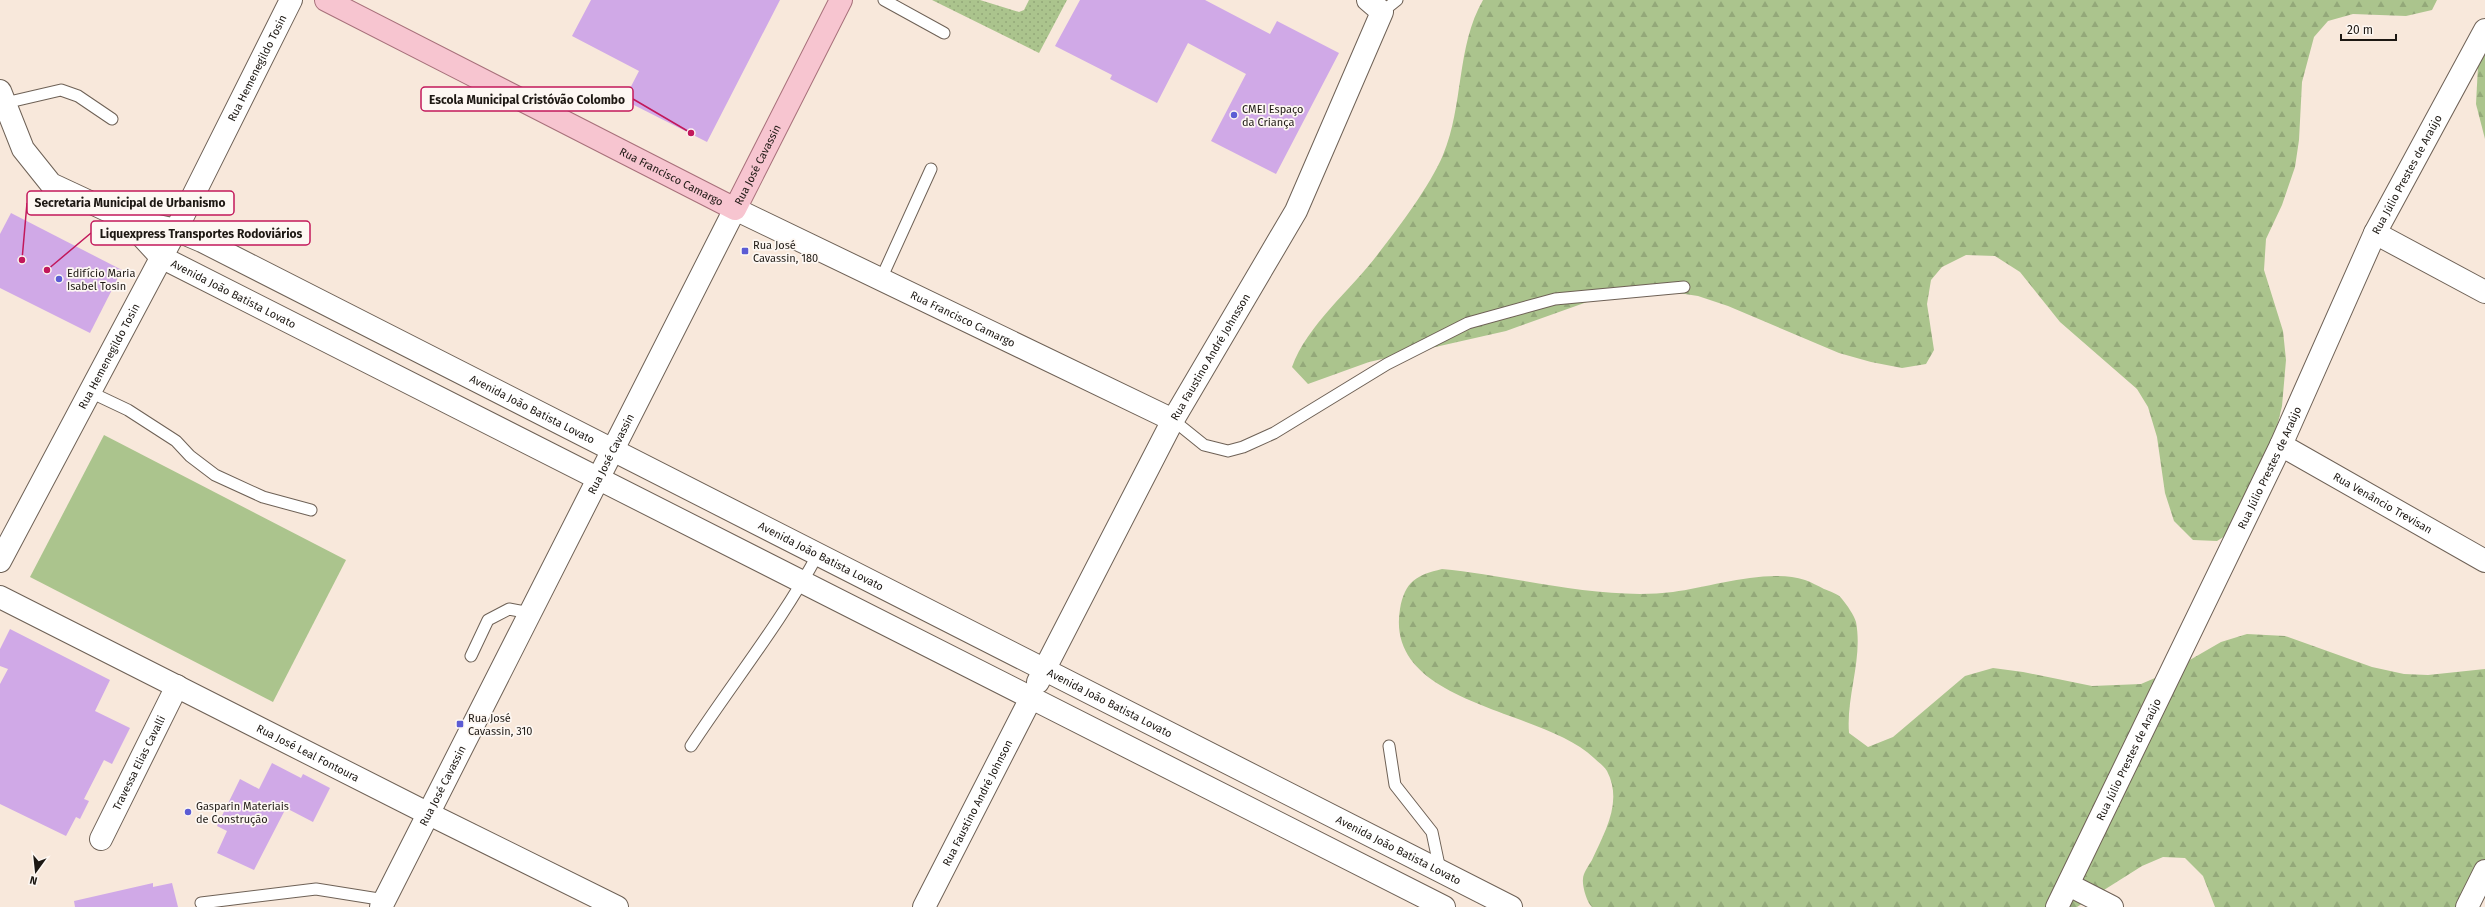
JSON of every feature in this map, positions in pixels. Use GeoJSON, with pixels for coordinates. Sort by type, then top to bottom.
{"type":"FeatureCollection","features":[{"type":"Feature","properties":{"kind":"main road","name":"Rua Francisco Camargo"},"geometry":{"type":"LineString","coordinates":[[326,0],[735,209]]}},
{"type":"Feature","properties":{"kind":"main road","name":"Rua José Cavassin"},"geometry":{"type":"LineString","coordinates":[[735,209],[841,0]]}},
{"type":"Feature","properties":{"kind":"street","name":"Rua Hemenegildo Tosin"},"geometry":{"type":"LineString","coordinates":[[0,560],[176,230],[291,0]]}},
{"type":"Feature","properties":{"kind":"street","name":"Rua Faustino André Johnsson"},"geometry":{"type":"LineString","coordinates":[[1031,698],[1173,420],[1296,211],[1382,4]]}},
{"type":"Feature","properties":{"kind":"street","name":"Rua Júlio Prestes de Araújo"},"geometry":{"type":"LineString","coordinates":[[2057,907],[2281,445],[2375,233],[2485,30]]}},
{"type":"Feature","properties":{"kind":"street","name":"Avenida João Batista Lovato"},"geometry":{"type":"LineString","coordinates":[[2,97],[23,149],[51,184],[126,219],[176,230],[700,494],[1511,907]]}},
{"type":"Feature","properties":{"kind":"street","name":"Rua Francisco Camargo"},"geometry":{"type":"LineString","coordinates":[[735,209],[1173,420]]}},
{"type":"Feature","properties":{"kind":"street","name":"Rua José Cavassin"},"geometry":{"type":"LineString","coordinates":[[383,904],[735,209]]}},
{"type":"Feature","properties":{"kind":"street","name":"Avenida João Batista Lovato"},"geometry":{"type":"LineString","coordinates":[[126,219],[161,257],[1444,907]]}},
{"type":"Feature","properties":{"kind":"street"},"geometry":{"type":"LineString","coordinates":[[2375,233],[2485,292]]}},
{"type":"Feature","properties":{"kind":"street","name":"Rua Venâncio Trevisan"},"geometry":{"type":"LineString","coordinates":[[2281,445],[2485,561]]}},
{"type":"Feature","properties":{"kind":"street"},"geometry":{"type":"LineString","coordinates":[[686,523],[700,494]]}},
{"type":"Feature","properties":{"kind":"street","name":"Rua José Leal Fontoura"},"geometry":{"type":"LineString","coordinates":[[0,597],[429,814],[617,907]]}},
{"type":"Feature","properties":{"kind":"street","name":"Travessa Elias Cavalli"},"geometry":{"type":"LineString","coordinates":[[101,840],[177,686]]}},
{"type":"Feature","properties":{"kind":"street","name":"Rua Faustino André Johnson"},"geometry":{"type":"LineString","coordinates":[[924,907],[1031,698]]}},
{"type":"Feature","properties":{"kind":"street"},"geometry":{"type":"LineString","coordinates":[[2467,907],[2485,871]]}},
{"type":"Feature","properties":{"kind":"street"},"geometry":{"type":"LineString","coordinates":[[2069,885],[2112,907]]}},
{"type":"Feature","properties":{"kind":"lane"},"geometry":{"type":"LineString","coordinates":[[884,0],[944,33]]}},
{"type":"Feature","properties":{"kind":"lane"},"geometry":{"type":"LineString","coordinates":[[2,97],[61,90],[78,96],[112,119]]}},
{"type":"Feature","properties":{"kind":"lane"},"geometry":{"type":"LineString","coordinates":[[881,279],[931,169]]}},
{"type":"Feature","properties":{"kind":"lane"},"geometry":{"type":"LineString","coordinates":[[1173,420],[1204,445],[1228,451],[1243,447],[1274,433],[1387,364],[1468,323],[1555,299],[1684,287]]}},
{"type":"Feature","properties":{"kind":"lane"},"geometry":{"type":"LineString","coordinates":[[90,392],[128,410],[176,440],[190,456],[215,475],[263,496],[311,510]]}},
{"type":"Feature","properties":{"kind":"lane"},"geometry":{"type":"LineString","coordinates":[[691,746],[803,582],[818,554]]}},
{"type":"Feature","properties":{"kind":"lane"},"geometry":{"type":"LineString","coordinates":[[470,656],[488,620],[509,609],[530,613]]}},
{"type":"Feature","properties":{"kind":"lane"},"geometry":{"type":"LineString","coordinates":[[1389,746],[1396,785],[1432,832],[1441,871]]}},
{"type":"Feature","properties":{"kind":"lane"},"geometry":{"type":"LineString","coordinates":[[201,903],[316,889],[383,904]]}},
{"type":"Feature","properties":{"kind":"green space"},"geometry":{"type":"Polygon","coordinates":[[[932,0],[980,0],[1019,12],[1024,10],[1029,0],[1067,0],[1039,53],[932,0]]]}},
{"type":"Feature","properties":{"kind":"green space"},"geometry":{"type":"Polygon","coordinates":[[[1483,0],[2437,0],[2432,10],[2406,16],[2353,14],[2328,21],[2314,37],[2302,82],[2299,140],[2295,167],[2282,205],[2266,239],[2264,270],[2283,331],[2286,360],[2282,406],[2263,484],[2241,526],[2217,541],[2193,540],[2174,521],[2165,493],[2157,437],[2148,407],[2137,389],[2060,322],[2020,272],[1995,256],[1966,255],[1942,267],[1931,280],[1927,304],[1934,350],[1926,364],[1902,368],[1871,362],[1839,353],[1728,306],[1698,296],[1646,288],[1615,292],[1506,331],[1369,362],[1308,384],[1292,367],[1299,352],[1308,337],[1330,308],[1367,267],[1404,219],[1430,180],[1443,155],[1450,136],[1468,37],[1474,18],[1483,0]]]}},
{"type":"Feature","properties":{"kind":"green space"},"geometry":{"type":"Polygon","coordinates":[[[2485,32],[2485,139],[2476,104],[2478,66],[2485,32]]]}},
{"type":"Feature","properties":{"kind":"green space"},"geometry":{"type":"Polygon","coordinates":[[[104,435],[346,560],[273,702],[30,577],[104,435]]]}},
{"type":"Feature","properties":{"kind":"green space"},"geometry":{"type":"Polygon","coordinates":[[[1442,569],[1470,572],[1588,591],[1645,594],[1688,590],[1757,577],[1790,577],[1805,580],[1841,597],[1855,619],[1858,636],[1856,664],[1850,705],[1849,733],[1868,747],[1893,737],[1965,676],[1993,668],[2023,672],[2092,686],[2141,684],[2169,672],[2221,642],[2247,634],[2285,636],[2372,667],[2404,674],[2428,675],[2485,669],[2485,865],[2464,907],[2215,907],[2203,876],[2185,858],[2163,857],[2142,866],[2077,907],[1592,907],[1585,894],[1583,877],[1607,827],[1613,805],[1613,794],[1607,771],[1594,758],[1570,741],[1540,727],[1472,701],[1441,686],[1416,666],[1402,641],[1400,609],[1402,599],[1409,586],[1419,577],[1442,569]]]}},
{"type":"Feature","properties":{"kind":"building"},"geometry":{"type":"Polygon","coordinates":[[[591,0],[780,0],[707,142],[624,100],[639,71],[572,36],[591,0]]]}},
{"type":"Feature","properties":{"kind":"building","name":"CMEI Espaço da Criança"},"geometry":{"type":"Polygon","coordinates":[[[1080,0],[1205,0],[1270,34],[1277,21],[1339,53],[1276,174],[1211,141],[1246,74],[1188,43],[1157,103],[1110,79],[1112,75],[1055,46],[1080,0]]]}},
{"type":"Feature","properties":{"kind":"building","name":"Edifício Maria Isabel Tosin"},"geometry":{"type":"Polygon","coordinates":[[[11,213],[122,270],[90,333],[0,288],[0,234],[11,213]]]}},
{"type":"Feature","properties":{"kind":"building"},"geometry":{"type":"Polygon","coordinates":[[[10,629],[110,680],[95,711],[130,728],[112,764],[104,760],[84,799],[89,801],[80,819],[76,817],[66,836],[0,804],[0,684],[8,669],[0,666],[0,649],[10,629]]]}},
{"type":"Feature","properties":{"kind":"building"},"geometry":{"type":"Polygon","coordinates":[[[272,763],[301,778],[303,774],[330,788],[313,822],[286,808],[254,870],[217,853],[227,831],[217,826],[240,779],[259,789],[272,763]]]}},
{"type":"Feature","properties":{"kind":"building"},"geometry":{"type":"Polygon","coordinates":[[[153,883],[153,887],[172,883],[178,907],[75,907],[74,901],[153,883]]]}},
{"type":"Feature","properties":{"kind":"place","name":"CMEI Espaço da Criança"},"geometry":{"type":"Point","coordinates":[1234,115]}},
{"type":"Feature","properties":{"kind":"place","name":"Escola Municipal Cristóvão Colombo"},"geometry":{"type":"Point","coordinates":[691,133]}},
{"type":"Feature","properties":{"kind":"place","name":"Rua José Cavassin, 180"},"geometry":{"type":"Point","coordinates":[745,251]}},
{"type":"Feature","properties":{"kind":"place","name":"Secretaria Municipal de Urbanismo"},"geometry":{"type":"Point","coordinates":[22,260]}},
{"type":"Feature","properties":{"kind":"place","name":"Liquexpress Transportes Rodoviários"},"geometry":{"type":"Point","coordinates":[47,270]}},
{"type":"Feature","properties":{"kind":"place","name":"Edifício Maria Isabel Tosin"},"geometry":{"type":"Point","coordinates":[59,279]}},
{"type":"Feature","properties":{"kind":"place","name":"Rua José Cavassin, 310"},"geometry":{"type":"Point","coordinates":[460,724]}},
{"type":"Feature","properties":{"kind":"place","name":"Gasparin Materiais de Construção"},"geometry":{"type":"Point","coordinates":[188,812]}}]}
